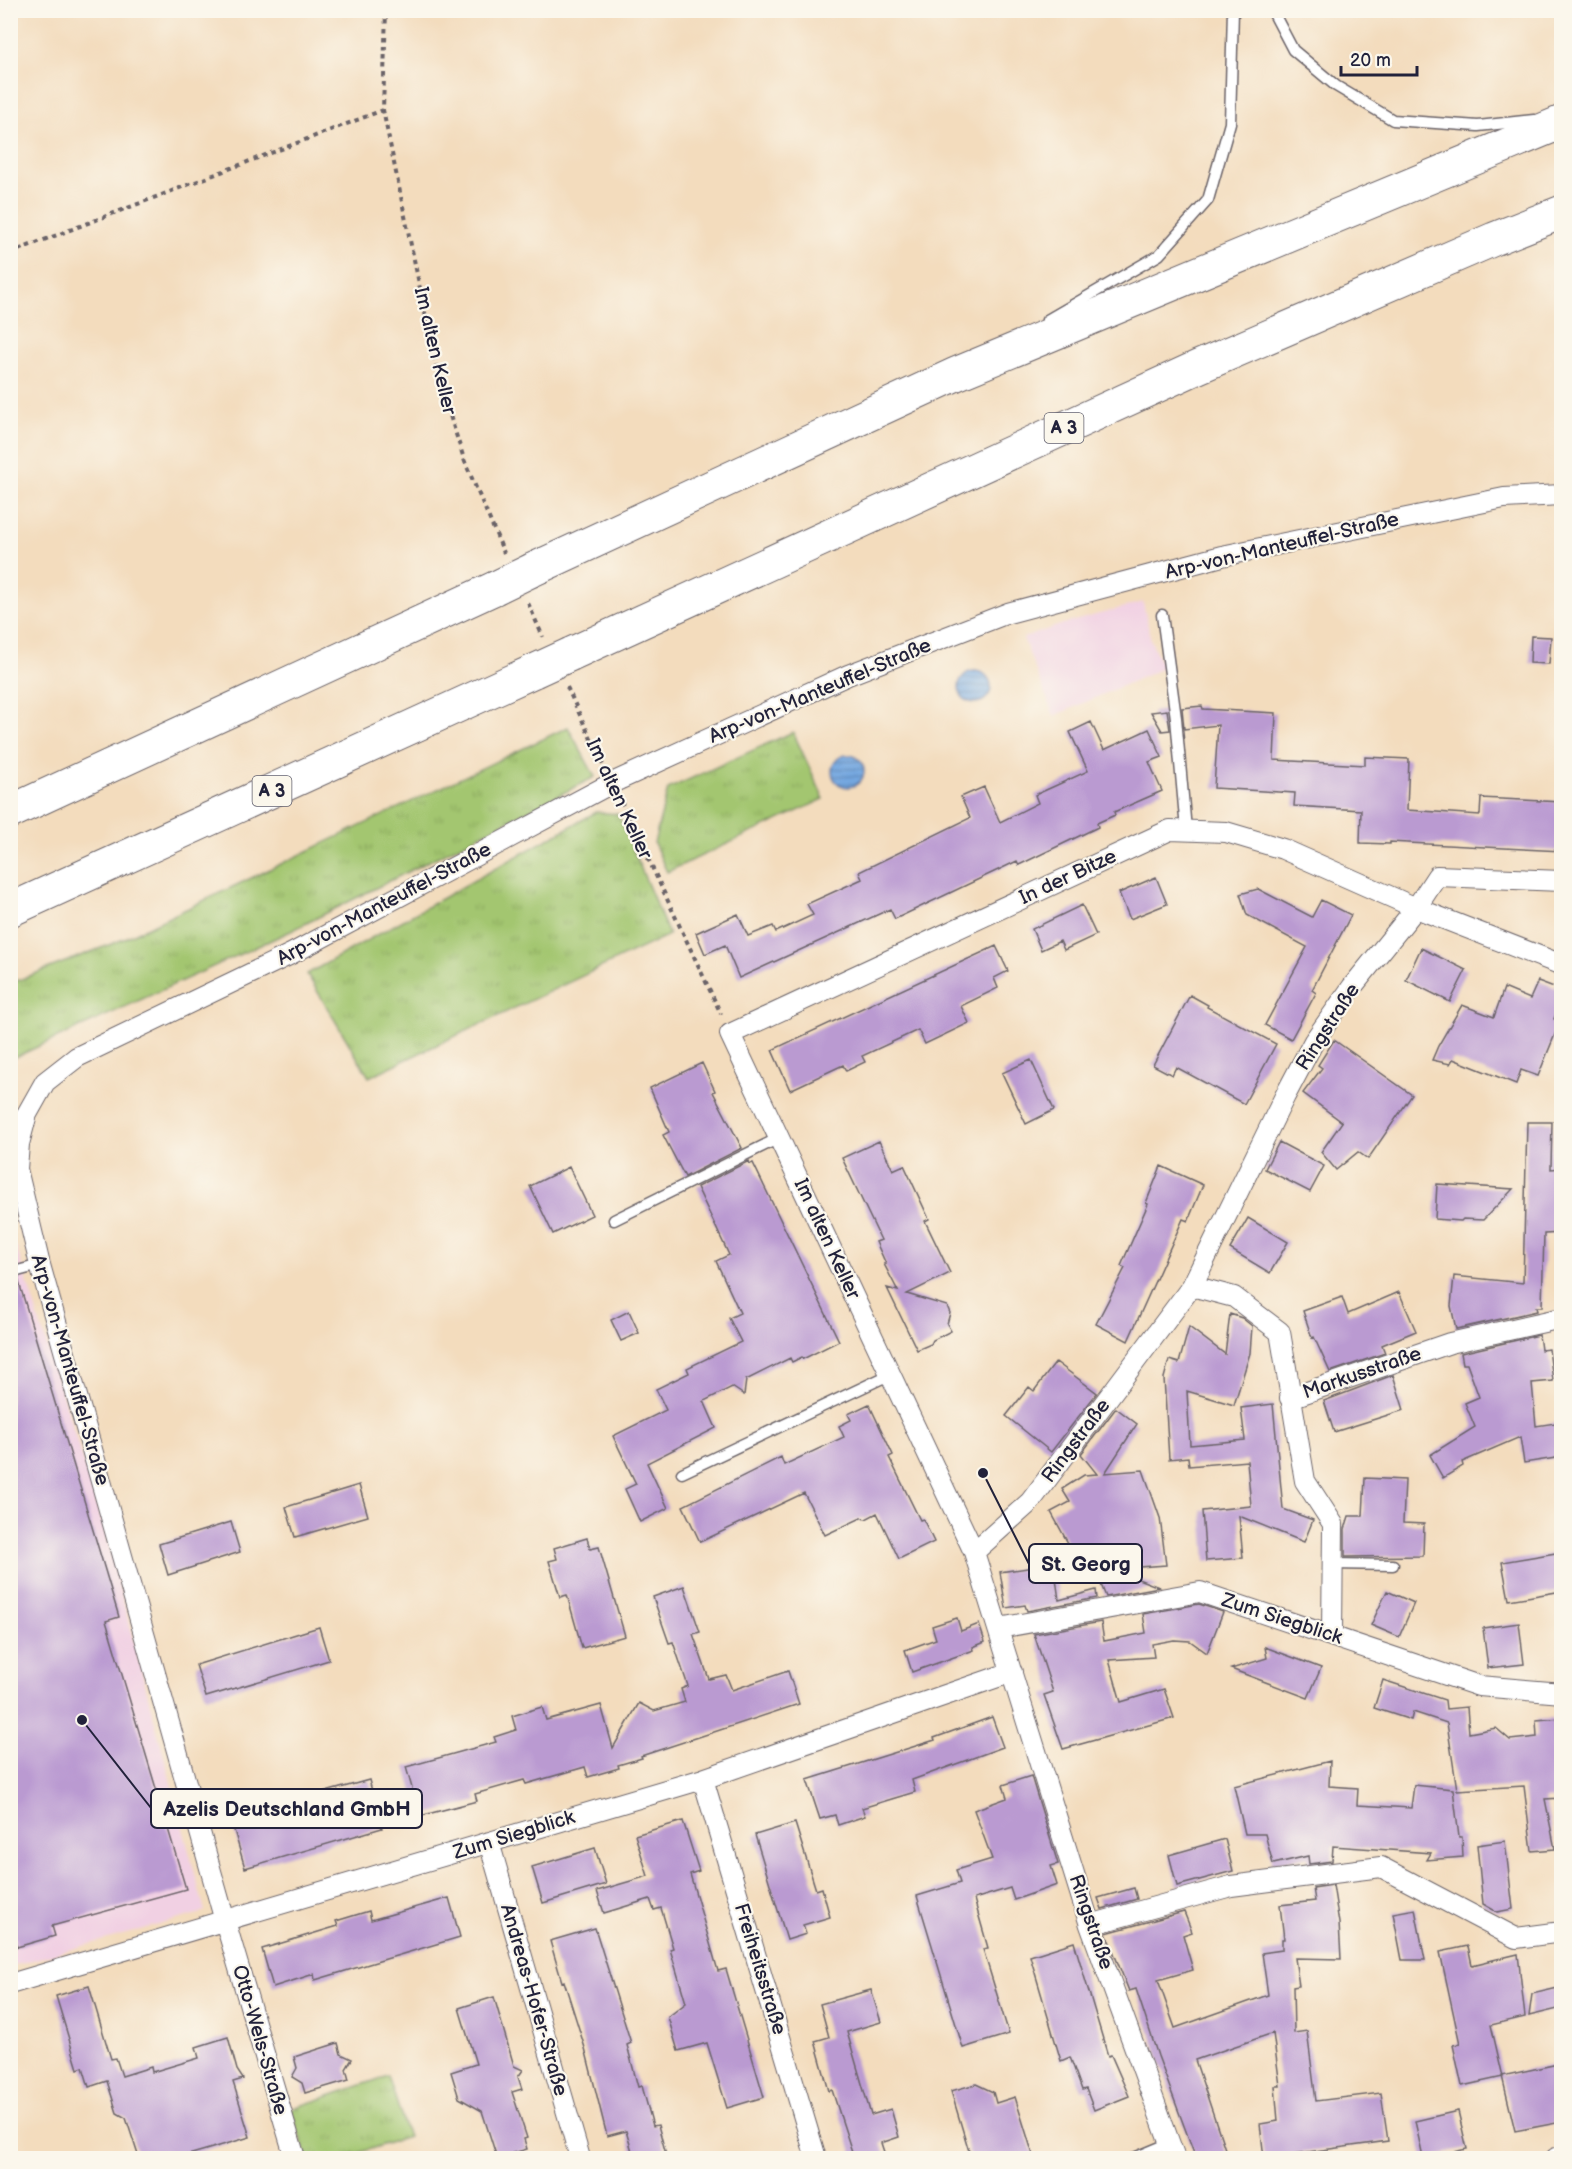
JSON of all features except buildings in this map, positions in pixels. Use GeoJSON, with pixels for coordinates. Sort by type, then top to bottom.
{"type":"FeatureCollection","features":[{"type":"Feature","properties":{"kind":"highway"},"geometry":{"type":"LineString","coordinates":[[10,812],[512,573],[956,374],[1562,120]]}},
{"type":"Feature","properties":{"kind":"highway","name":"A 3"},"geometry":{"type":"LineString","coordinates":[[10,910],[550,656],[1198,367],[1562,212]]}},
{"type":"Feature","properties":{"kind":"street","name":"Arp-von-Manteuffel-Straße"},"geometry":{"type":"LineString","coordinates":[[225,1921],[40,1264],[17,1169],[19,1115],[45,1082],[77,1057],[291,954],[612,783],[848,675],[1008,613],[1222,556],[1504,498],[1562,495]]}},
{"type":"Feature","properties":{"kind":"street","name":"In der Bitze"},"geometry":{"type":"LineString","coordinates":[[730,1034],[1170,830],[1226,832],[1283,849],[1416,908]]}},
{"type":"Feature","properties":{"kind":"street","name":"Ringstraße"},"geometry":{"type":"LineString","coordinates":[[1172,2151],[1090,1925],[974,1552],[1030,1502],[1192,1286],[1314,1041],[1352,987],[1416,908],[1437,876],[1562,881]]}},
{"type":"Feature","properties":{"kind":"street"},"geometry":{"type":"LineString","coordinates":[[1416,908],[1562,965]]}},
{"type":"Feature","properties":{"kind":"street","name":"Im alten Keller"},"geometry":{"type":"LineString","coordinates":[[730,1034],[974,1552]]}},
{"type":"Feature","properties":{"kind":"street","name":"Markusstraße"},"geometry":{"type":"LineString","coordinates":[[1192,1286],[1234,1297],[1280,1332],[1290,1398],[1450,1343],[1562,1318]]}},
{"type":"Feature","properties":{"kind":"street"},"geometry":{"type":"LineString","coordinates":[[1290,1398],[1305,1481],[1333,1524],[1332,1635]]}},
{"type":"Feature","properties":{"kind":"street","name":"Zum Siegblick"},"geometry":{"type":"LineString","coordinates":[[999,1628],[1200,1592],[1479,1686],[1562,1693]]}},
{"type":"Feature","properties":{"kind":"street","name":"Zum Siegblick"},"geometry":{"type":"LineString","coordinates":[[10,1984],[703,1779],[1012,1672]]}},
{"type":"Feature","properties":{"kind":"street","name":"Freiheitsstraße"},"geometry":{"type":"LineString","coordinates":[[703,1779],[816,2158]]}},
{"type":"Feature","properties":{"kind":"street","name":"Andreas-Hofer-Straße"},"geometry":{"type":"LineString","coordinates":[[489,1842],[580,2158]]}},
{"type":"Feature","properties":{"kind":"street"},"geometry":{"type":"LineString","coordinates":[[1090,1925],[1231,1886],[1380,1867],[1516,1938],[1562,1932]]}},
{"type":"Feature","properties":{"kind":"street","name":"Otto-Wels-Straße"},"geometry":{"type":"LineString","coordinates":[[225,1921],[295,2158]]}},
{"type":"Feature","properties":{"kind":"street"},"geometry":{"type":"LineString","coordinates":[[1556,2158],[1562,2157]]}},
{"type":"Feature","properties":{"kind":"lane"},"geometry":{"type":"LineString","coordinates":[[1037,326],[1159,255],[1208,200],[1230,123],[1233,10]]}},
{"type":"Feature","properties":{"kind":"lane"},"geometry":{"type":"LineString","coordinates":[[1272,10],[1293,50],[1336,86],[1394,120],[1478,126],[1562,120]]}},
{"type":"Feature","properties":{"kind":"lane"},"geometry":{"type":"LineString","coordinates":[[956,374],[1027,332]]}},
{"type":"Feature","properties":{"kind":"lane"},"geometry":{"type":"LineString","coordinates":[[1162,615],[1176,718],[1186,830]]}},
{"type":"Feature","properties":{"kind":"lane"},"geometry":{"type":"LineString","coordinates":[[614,1220],[779,1138]]}},
{"type":"Feature","properties":{"kind":"lane"},"geometry":{"type":"LineString","coordinates":[[10,1273],[40,1264]]}},
{"type":"Feature","properties":{"kind":"lane"},"geometry":{"type":"LineString","coordinates":[[682,1473],[891,1374]]}},
{"type":"Feature","properties":{"kind":"lane"},"geometry":{"type":"LineString","coordinates":[[1332,1564],[1393,1565]]}},
{"type":"Feature","properties":{"kind":"lane"},"geometry":{"type":"LineString","coordinates":[[1134,2158],[1172,2151]]}},
{"type":"Feature","properties":{"kind":"path","name":"Im alten Keller"},"geometry":{"type":"LineString","coordinates":[[386,10],[383,110],[440,385],[465,462],[512,573]]}},
{"type":"Feature","properties":{"kind":"path"},"geometry":{"type":"LineString","coordinates":[[10,253],[383,110]]}},
{"type":"Feature","properties":{"kind":"path"},"geometry":{"type":"LineString","coordinates":[[527,603],[550,656]]}},
{"type":"Feature","properties":{"kind":"path","name":"Im alten Keller"},"geometry":{"type":"LineString","coordinates":[[566,686],[730,1034]]}},
{"type":"Feature","properties":{"kind":"shaded area"},"geometry":{"type":"Polygon","coordinates":[[[1143,602],[1151,641],[1163,668],[1054,716],[1023,638],[1063,624],[1143,602]]]}},
{"type":"Feature","properties":{"kind":"shaded area"},"geometry":{"type":"Polygon","coordinates":[[[16,1246],[104,1529],[205,1912],[11,1966],[10,1248],[16,1246]]]}},
{"type":"Feature","properties":{"kind":"green space"},"geometry":{"type":"Polygon","coordinates":[[[568,727],[595,777],[291,931],[11,1059],[11,983],[119,941],[568,727]]]}},
{"type":"Feature","properties":{"kind":"green space"},"geometry":{"type":"Polygon","coordinates":[[[793,732],[824,799],[667,872],[654,843],[668,789],[793,732]]]}},
{"type":"Feature","properties":{"kind":"green space"},"geometry":{"type":"Polygon","coordinates":[[[596,812],[618,814],[669,935],[369,1077],[307,974],[596,812]]]}},
{"type":"Feature","properties":{"kind":"green space"},"geometry":{"type":"Polygon","coordinates":[[[388,2076],[408,2137],[342,2158],[307,2158],[291,2109],[388,2076]]]}},
{"type":"Feature","properties":{"kind":"water"},"geometry":{"type":"Polygon","coordinates":[[[975,671],[987,675],[991,687],[987,699],[975,703],[963,699],[959,687],[963,675],[975,671]]]}},
{"type":"Feature","properties":{"kind":"water"},"geometry":{"type":"Polygon","coordinates":[[[848,755],[859,760],[864,771],[859,782],[848,787],[837,782],[832,771],[837,760],[848,755]]]}},
{"type":"Feature","properties":{"kind":"place","name":"St. Georg"},"geometry":{"type":"Point","coordinates":[983,1473]}},
{"type":"Feature","properties":{"kind":"place","name":"Azelis Deutschland GmbH"},"geometry":{"type":"Point","coordinates":[82,1720]}}]}
